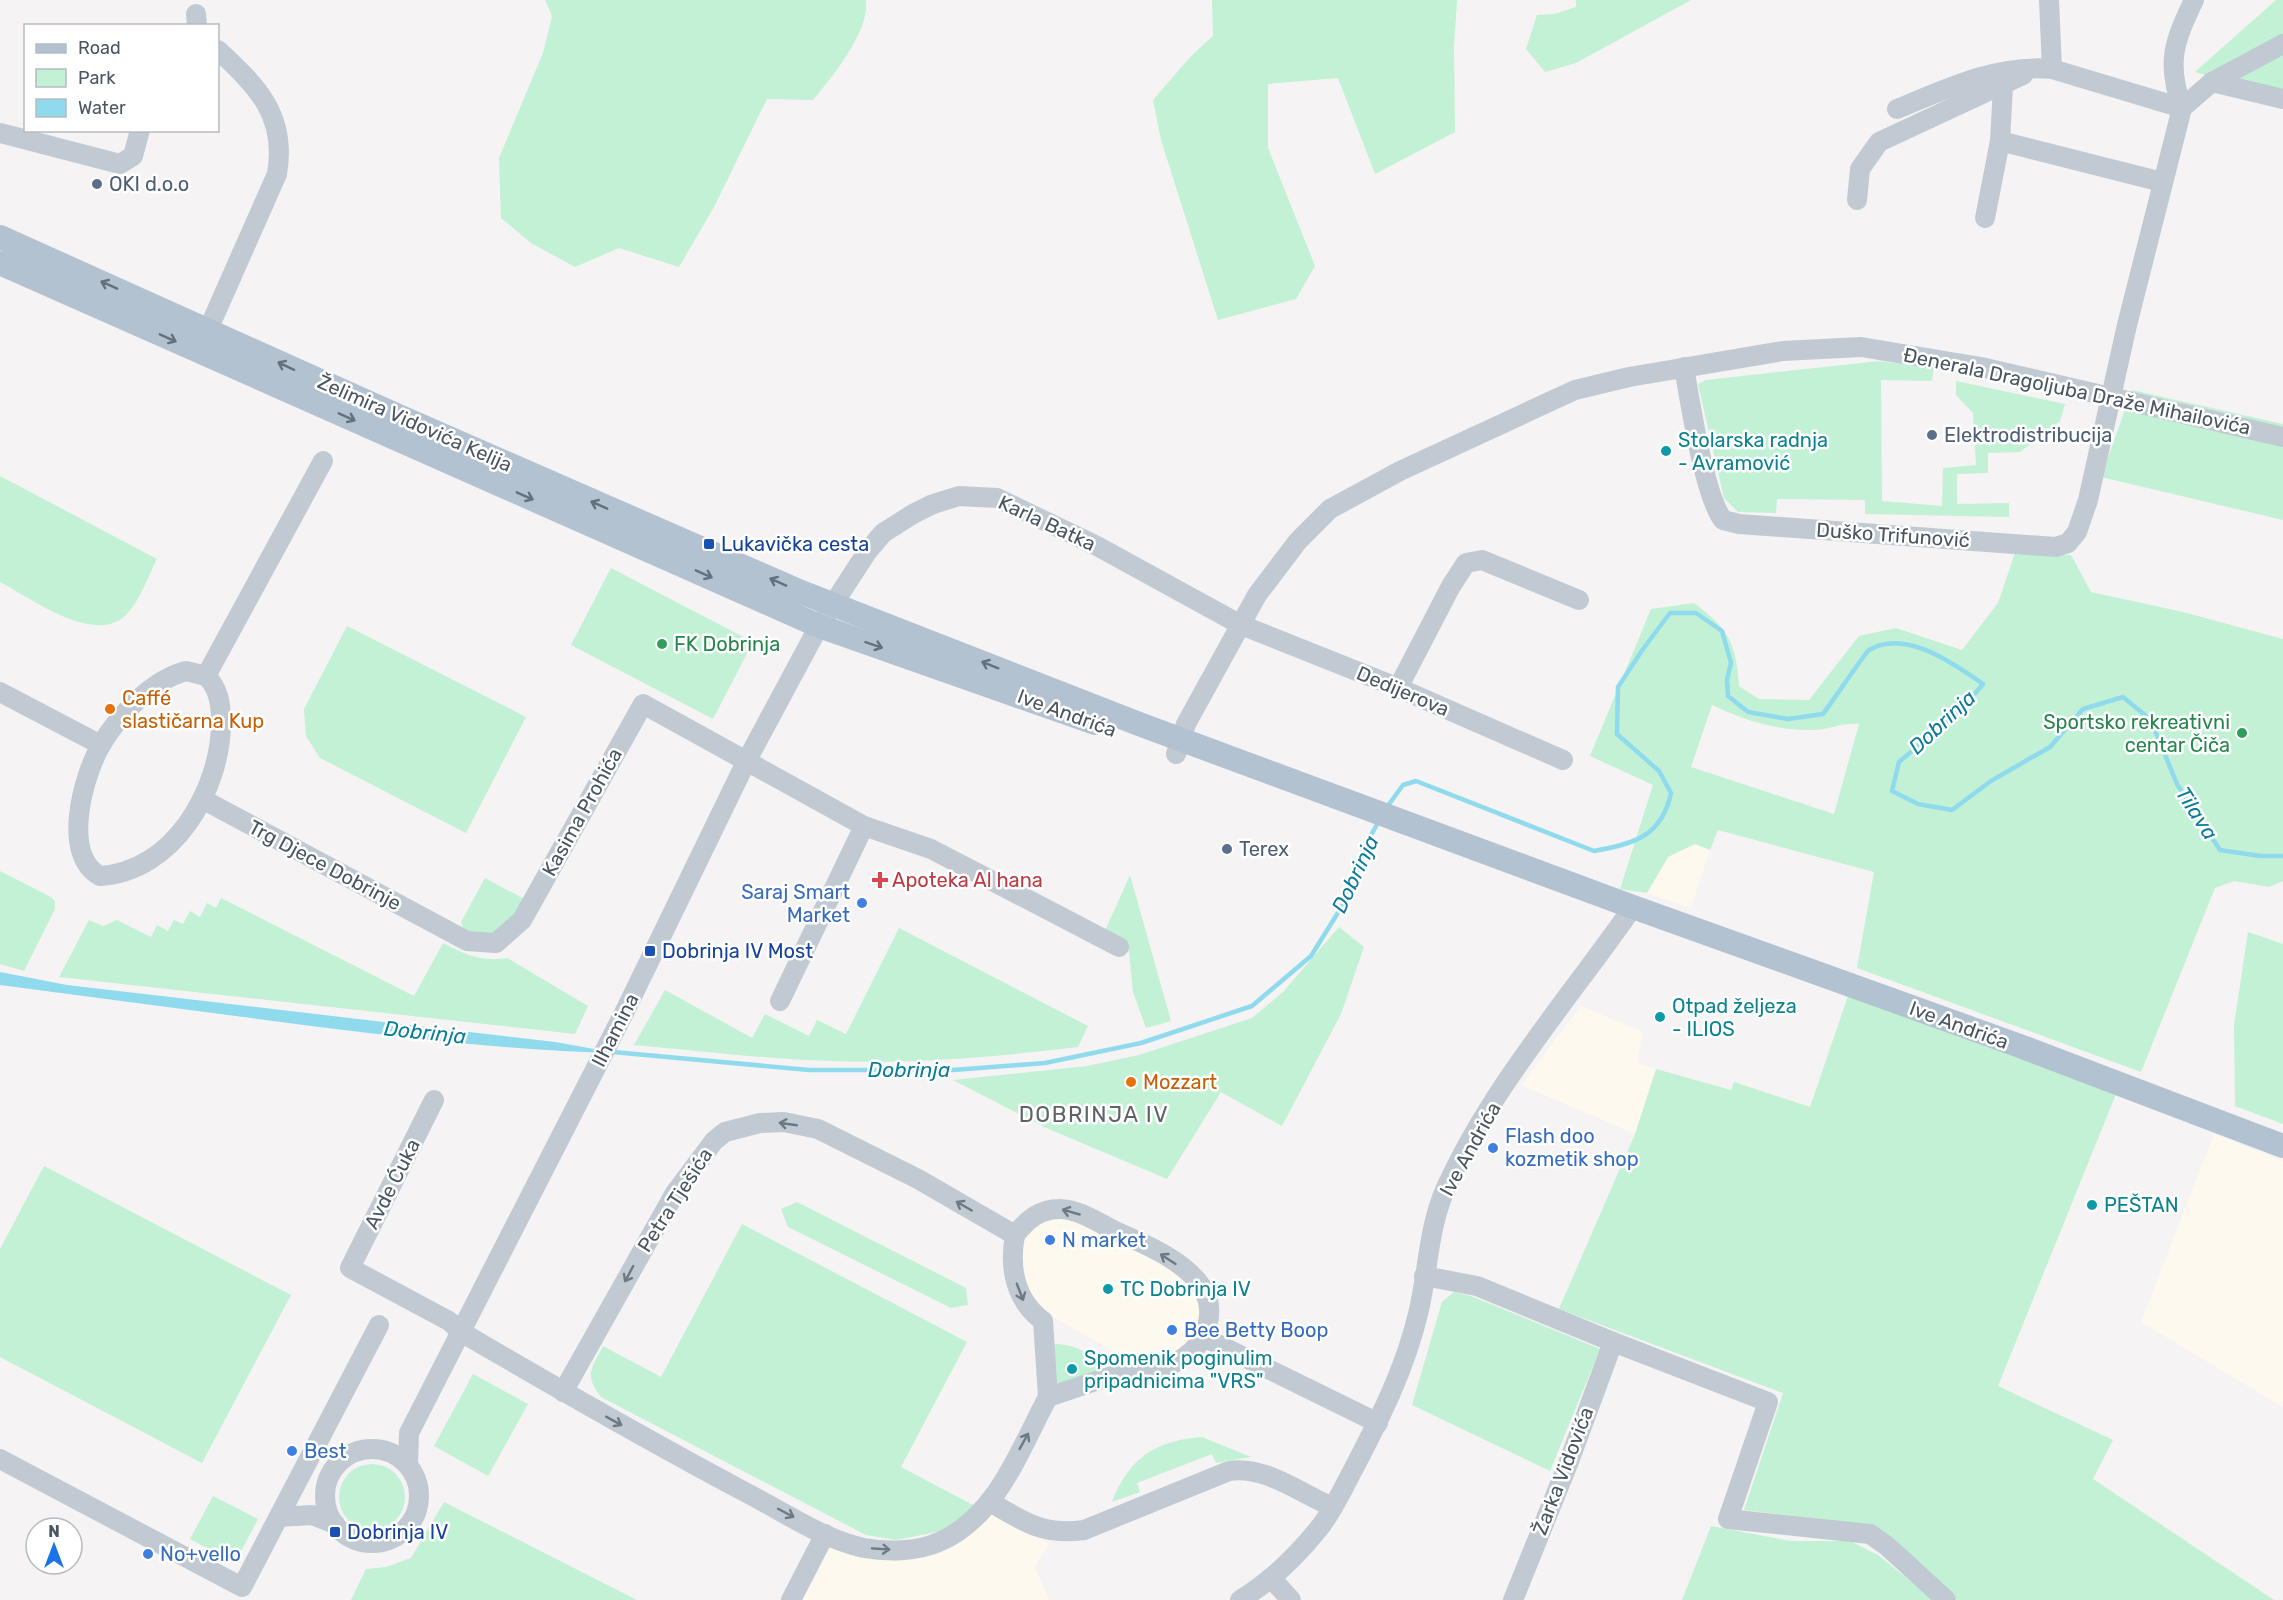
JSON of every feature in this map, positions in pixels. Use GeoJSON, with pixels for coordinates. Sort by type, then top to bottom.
{"type":"FeatureCollection","features":[{"type":"Feature","properties":{"kind":"main road","name":"Želimira Vidovića Kelija"},"geometry":{"type":"LineString","coordinates":[[0,237],[462,445],[832,604]]}},
{"type":"Feature","properties":{"kind":"main road","name":"Želimira Vidovića Kelija"},"geometry":{"type":"LineString","coordinates":[[0,263],[819,626]]}},
{"type":"Feature","properties":{"kind":"main road","name":"Ive Andrića"},"geometry":{"type":"LineString","coordinates":[[832,604],[1179,746]]}},
{"type":"Feature","properties":{"kind":"main road","name":"Ive Andrića"},"geometry":{"type":"LineString","coordinates":[[819,626],[1318,790],[2283,1146]]}},
{"type":"Feature","properties":{"kind":"street"},"geometry":{"type":"LineString","coordinates":[[2044,68],[2049,0]]}},
{"type":"Feature","properties":{"kind":"street"},"geometry":{"type":"LineString","coordinates":[[2182,108],[2174,86],[2172,65],[2175,40],[2194,0]]}},
{"type":"Feature","properties":{"kind":"street"},"geometry":{"type":"LineString","coordinates":[[2112,398],[2162,182],[2182,108],[2212,82],[2283,44]]}},
{"type":"Feature","properties":{"kind":"street"},"geometry":{"type":"LineString","coordinates":[[208,330],[277,174],[280,157],[279,134],[274,114],[219,51]]}},
{"type":"Feature","properties":{"kind":"street"},"geometry":{"type":"LineString","coordinates":[[1857,200],[1860,169],[1879,142],[2044,68]]}},
{"type":"Feature","properties":{"kind":"street"},"geometry":{"type":"LineString","coordinates":[[1897,109],[1973,78],[2044,68],[2182,108]]}},
{"type":"Feature","properties":{"kind":"street"},"geometry":{"type":"LineString","coordinates":[[2212,82],[2283,99]]}},
{"type":"Feature","properties":{"kind":"street"},"geometry":{"type":"LineString","coordinates":[[1985,218],[2000,141],[2003,86]]}},
{"type":"Feature","properties":{"kind":"street"},"geometry":{"type":"LineString","coordinates":[[0,133],[120,164],[133,156],[139,132]]}},
{"type":"Feature","properties":{"kind":"street"},"geometry":{"type":"LineString","coordinates":[[2000,141],[2162,182]]}},
{"type":"Feature","properties":{"kind":"street","name":"Đenerala Dragoljuba Draže Mihailovića"},"geometry":{"type":"LineString","coordinates":[[1179,746],[1186,724],[1241,625],[1278,565],[1330,509],[1400,471],[1575,390],[1684,367],[1783,351],[1861,347],[1981,367],[2283,437]]}},
{"type":"Feature","properties":{"kind":"street","name":"Duško Trifunović"},"geometry":{"type":"LineString","coordinates":[[1684,367],[1697,435],[1714,504],[1723,520],[1739,524],[2056,547],[2068,543],[2077,532],[2088,500],[2112,398]]}},
{"type":"Feature","properties":{"kind":"street"},"geometry":{"type":"LineString","coordinates":[[206,676],[323,460]]}},
{"type":"Feature","properties":{"kind":"street","name":"Karla Batka"},"geometry":{"type":"LineString","coordinates":[[819,626],[841,588],[883,534],[933,504],[959,496],[997,498],[1097,546],[1241,625]]}},
{"type":"Feature","properties":{"kind":"street"},"geometry":{"type":"LineString","coordinates":[[1398,688],[1451,586],[1466,563],[1482,560],[1579,600]]}},
{"type":"Feature","properties":{"kind":"street","name":"Dedijerova"},"geometry":{"type":"LineString","coordinates":[[1241,625],[1398,688],[1563,759]]}},
{"type":"Feature","properties":{"kind":"street","name":"Ilhamina"},"geometry":{"type":"LineString","coordinates":[[383,1450],[397,1444],[409,1433],[624,1013],[746,762],[819,626]]}},
{"type":"Feature","properties":{"kind":"street"},"geometry":{"type":"LineString","coordinates":[[186,671],[206,676],[218,694],[221,726],[215,767],[202,799],[183,830],[137,867],[118,875],[100,876],[93,872],[82,856],[79,829],[87,779],[101,745],[130,709],[164,681],[186,671]]}},
{"type":"Feature","properties":{"kind":"street"},"geometry":{"type":"LineString","coordinates":[[0,692],[101,745]]}},
{"type":"Feature","properties":{"kind":"street","name":"Kasima Prohića"},"geometry":{"type":"LineString","coordinates":[[447,931],[467,941],[496,943],[522,920],[643,704],[746,762]]}},
{"type":"Feature","properties":{"kind":"street"},"geometry":{"type":"LineString","coordinates":[[746,762],[864,826],[931,849],[1119,947]]}},
{"type":"Feature","properties":{"kind":"street","name":"Trg Djece Dobrinje"},"geometry":{"type":"LineString","coordinates":[[202,799],[447,931]]}},
{"type":"Feature","properties":{"kind":"street"},"geometry":{"type":"LineString","coordinates":[[780,1001],[864,826]]}},
{"type":"Feature","properties":{"kind":"street","name":"Ive Andrića"},"geometry":{"type":"LineString","coordinates":[[1240,1600],[1271,1578],[1314,1534],[1333,1507],[1378,1423],[1409,1351],[1444,1191],[1504,1089],[1633,907]]}},
{"type":"Feature","properties":{"kind":"street","name":"Avde Ćuka"},"geometry":{"type":"LineString","coordinates":[[434,1101],[350,1268],[449,1321],[461,1332]]}},
{"type":"Feature","properties":{"kind":"street","name":"Petra Tješića"},"geometry":{"type":"LineString","coordinates":[[563,1392],[675,1192],[714,1141],[725,1132],[760,1123],[784,1122],[818,1130],[918,1179],[1015,1235]]}},
{"type":"Feature","properties":{"kind":"street"},"geometry":{"type":"LineString","coordinates":[[461,1332],[563,1392],[825,1533],[863,1548],[881,1550],[932,1545],[969,1525],[990,1503],[1048,1397],[1043,1321],[1027,1308],[1017,1288],[1011,1255],[1015,1235],[1034,1216],[1044,1211],[1063,1209],[1106,1227],[1163,1255],[1190,1273],[1206,1292],[1210,1309],[1203,1337],[1195,1349],[1168,1366],[1135,1370],[1048,1397]]}},
{"type":"Feature","properties":{"kind":"street"},"geometry":{"type":"LineString","coordinates":[[1424,1276],[1477,1286],[1768,1402],[1728,1519],[1870,1534],[1887,1546],[1946,1600]]}},
{"type":"Feature","properties":{"kind":"street"},"geometry":{"type":"LineString","coordinates":[[0,1459],[242,1587],[287,1516],[379,1325]]}},
{"type":"Feature","properties":{"kind":"street"},"geometry":{"type":"LineString","coordinates":[[1203,1337],[1378,1423]]}},
{"type":"Feature","properties":{"kind":"street","name":"Žarka Vidovića"},"geometry":{"type":"LineString","coordinates":[[1513,1600],[1568,1464],[1613,1342]]}},
{"type":"Feature","properties":{"kind":"street","name":"Ilhamina"},"geometry":{"type":"LineString","coordinates":[[408,1465],[409,1433]]}},
{"type":"Feature","properties":{"kind":"street"},"geometry":{"type":"LineString","coordinates":[[287,1516],[322,1518],[334,1524],[349,1537],[361,1542],[374,1543],[398,1536],[415,1517],[419,1505],[417,1480],[408,1465],[397,1456],[383,1450],[370,1449],[346,1457],[329,1477],[326,1489],[326,1508],[334,1524]]}},
{"type":"Feature","properties":{"kind":"street"},"geometry":{"type":"LineString","coordinates":[[990,1503],[1024,1522],[1048,1531],[1070,1532],[1084,1530],[1229,1471],[1247,1469],[1333,1507]]}},
{"type":"Feature","properties":{"kind":"street"},"geometry":{"type":"LineString","coordinates":[[287,1516],[308,1508],[326,1489]]}},
{"type":"Feature","properties":{"kind":"street"},"geometry":{"type":"LineString","coordinates":[[791,1600],[825,1533]]}},
{"type":"Feature","properties":{"kind":"street"},"geometry":{"type":"LineString","coordinates":[[1271,1578],[1291,1600]]}},
{"type":"Feature","properties":{"kind":"shaded area"},"geometry":{"type":"Polygon","coordinates":[[[1695,844],[1710,850],[1691,908],[1647,893],[1668,857],[1695,844]]]}},
{"type":"Feature","properties":{"kind":"shaded area"},"geometry":{"type":"Polygon","coordinates":[[[1581,1006],[1643,1032],[1637,1063],[1656,1069],[1635,1134],[1521,1085],[1581,1006]]]}},
{"type":"Feature","properties":{"kind":"shaded area"},"geometry":{"type":"Polygon","coordinates":[[[2214,1134],[2283,1161],[2283,1407],[2141,1322],[2214,1134]]]}},
{"type":"Feature","properties":{"kind":"shaded area","name":"TC Dobrinja IV"},"geometry":{"type":"Polygon","coordinates":[[[1061,1213],[1173,1266],[1202,1298],[1198,1333],[1168,1361],[1137,1365],[1031,1304],[1025,1296],[1018,1240],[1030,1224],[1061,1213]]]}},
{"type":"Feature","properties":{"kind":"shaded area"},"geometry":{"type":"Polygon","coordinates":[[[988,1512],[1049,1543],[1035,1567],[1049,1600],[802,1600],[831,1546],[882,1556],[988,1512]]]}},
{"type":"Feature","properties":{"kind":"green space"},"geometry":{"type":"Polygon","coordinates":[[[545,0],[866,0],[866,12],[848,53],[813,100],[767,99],[714,207],[679,267],[619,248],[575,267],[531,243],[501,218],[499,158],[543,53],[552,16],[545,0]]]}},
{"type":"Feature","properties":{"kind":"green space"},"geometry":{"type":"Polygon","coordinates":[[[1212,0],[1457,0],[1454,48],[1455,132],[1375,174],[1338,78],[1268,84],[1268,148],[1315,266],[1296,299],[1218,320],[1161,140],[1153,100],[1191,56],[1213,36],[1212,0]]]}},
{"type":"Feature","properties":{"kind":"green space"},"geometry":{"type":"Polygon","coordinates":[[[1576,0],[1691,0],[1576,63],[1545,72],[1526,49],[1537,15],[1554,14],[1576,7],[1576,0]]]}},
{"type":"Feature","properties":{"kind":"green space"},"geometry":{"type":"Polygon","coordinates":[[[2276,0],[2283,0],[2283,99],[2195,72],[2276,0]]]}},
{"type":"Feature","properties":{"kind":"green space"},"geometry":{"type":"Polygon","coordinates":[[[1879,361],[1934,368],[1932,381],[1881,380],[1882,501],[1942,506],[1943,468],[1976,465],[1973,413],[1956,395],[1956,381],[2065,404],[2060,421],[2020,452],[1988,453],[1988,473],[1957,474],[1957,504],[2009,503],[2009,517],[1865,514],[1865,500],[1777,499],[1776,513],[1738,512],[1724,498],[1698,384],[1706,380],[1879,361]]]}},
{"type":"Feature","properties":{"kind":"green space"},"geometry":{"type":"Polygon","coordinates":[[[2132,390],[2283,424],[2283,520],[2101,477],[2132,390]]]}},
{"type":"Feature","properties":{"kind":"green space"},"geometry":{"type":"Polygon","coordinates":[[[0,476],[157,559],[140,596],[126,615],[113,623],[97,625],[80,622],[45,608],[0,582],[0,476]]]}},
{"type":"Feature","properties":{"kind":"green space"},"geometry":{"type":"Polygon","coordinates":[[[2015,553],[2071,555],[2091,592],[2183,612],[2283,639],[2283,881],[2269,887],[2234,881],[2215,888],[2141,1072],[1857,968],[1874,872],[1718,830],[1710,850],[1695,844],[1668,857],[1647,893],[1620,889],[1653,785],[1590,756],[1651,609],[1694,603],[1723,629],[1728,638],[1736,659],[1739,686],[1759,699],[1809,700],[1859,636],[1896,628],[1962,650],[1998,603],[2015,553]],[[1712,705],[1691,767],[1834,814],[1859,724],[1819,730],[1787,729],[1761,724],[1712,705]]]}},
{"type":"Feature","properties":{"kind":"green space","name":"FK Dobrinja"},"geometry":{"type":"Polygon","coordinates":[[[611,568],[753,642],[713,719],[571,645],[611,568]]]}},
{"type":"Feature","properties":{"kind":"green space"},"geometry":{"type":"Polygon","coordinates":[[[347,626],[526,717],[466,833],[320,758],[306,736],[304,709],[347,626]]]}},
{"type":"Feature","properties":{"kind":"green space"},"geometry":{"type":"Polygon","coordinates":[[[0,871],[51,897],[55,902],[55,909],[24,971],[0,964],[0,871]]]}},
{"type":"Feature","properties":{"kind":"green space"},"geometry":{"type":"Polygon","coordinates":[[[1130,875],[1171,1021],[1146,1028],[1133,992],[1129,952],[1126,944],[1104,933],[1130,875]]]}},
{"type":"Feature","properties":{"kind":"green space"},"geometry":{"type":"Polygon","coordinates":[[[485,878],[526,900],[495,936],[464,931],[461,922],[485,878]]]}},
{"type":"Feature","properties":{"kind":"green space"},"geometry":{"type":"Polygon","coordinates":[[[221,898],[414,996],[443,943],[474,956],[489,959],[507,958],[588,1006],[575,1034],[59,977],[89,920],[103,926],[117,920],[151,937],[157,925],[168,931],[174,920],[183,924],[190,911],[200,917],[207,903],[216,908],[221,898]]]}},
{"type":"Feature","properties":{"kind":"green space"},"geometry":{"type":"Polygon","coordinates":[[[1339,927],[1364,947],[1341,1014],[1282,1126],[1221,1092],[1167,1179],[1044,1127],[953,1080],[1087,1066],[1139,1055],[1252,1018],[1283,992],[1339,927]]]}},
{"type":"Feature","properties":{"kind":"green space"},"geometry":{"type":"Polygon","coordinates":[[[899,928],[1088,1026],[1078,1047],[954,1059],[862,1062],[732,1055],[634,1045],[665,990],[752,1038],[765,1014],[809,1036],[817,1020],[846,1034],[899,928]]]}},
{"type":"Feature","properties":{"kind":"green space"},"geometry":{"type":"Polygon","coordinates":[[[2248,932],[2283,944],[2283,1124],[2235,1106],[2234,1025],[2248,932]]]}},
{"type":"Feature","properties":{"kind":"green space"},"geometry":{"type":"Polygon","coordinates":[[[1848,996],[2116,1094],[1998,1386],[2113,1440],[2093,1479],[2274,1600],[1957,1600],[1846,1522],[1744,1510],[1783,1393],[1559,1309],[1635,1134],[1656,1069],[1731,1090],[1734,1082],[1810,1107],[1848,996]]]}},
{"type":"Feature","properties":{"kind":"green space"},"geometry":{"type":"Polygon","coordinates":[[[44,1166],[291,1295],[202,1463],[0,1357],[0,1249],[44,1166]]]}},
{"type":"Feature","properties":{"kind":"green space"},"geometry":{"type":"Polygon","coordinates":[[[797,1202],[966,1288],[968,1305],[951,1308],[788,1227],[781,1209],[797,1202]]]}},
{"type":"Feature","properties":{"kind":"green space"},"geometry":{"type":"Polygon","coordinates":[[[742,1224],[967,1342],[901,1467],[973,1505],[966,1519],[936,1532],[897,1540],[866,1535],[601,1397],[592,1383],[591,1372],[603,1346],[661,1377],[742,1224]]]}},
{"type":"Feature","properties":{"kind":"green space"},"geometry":{"type":"Polygon","coordinates":[[[1454,1292],[1471,1296],[1600,1349],[1550,1471],[1412,1405],[1442,1302],[1454,1292]]]}},
{"type":"Feature","properties":{"kind":"green space"},"geometry":{"type":"Polygon","coordinates":[[[1056,1344],[1077,1348],[1090,1355],[1097,1366],[1097,1372],[1057,1386],[1053,1346],[1056,1344]]]}},
{"type":"Feature","properties":{"kind":"green space"},"geometry":{"type":"Polygon","coordinates":[[[473,1374],[528,1404],[488,1476],[434,1446],[473,1374]]]}},
{"type":"Feature","properties":{"kind":"green space"},"geometry":{"type":"Polygon","coordinates":[[[1202,1437],[1251,1457],[1216,1463],[1212,1454],[1137,1483],[1140,1492],[1112,1502],[1126,1474],[1146,1454],[1171,1442],[1202,1437]]]}},
{"type":"Feature","properties":{"kind":"green space"},"geometry":{"type":"Polygon","coordinates":[[[378,1464],[396,1473],[403,1484],[405,1497],[403,1510],[396,1521],[385,1528],[366,1530],[348,1521],[341,1510],[339,1491],[348,1473],[359,1466],[378,1464]]]}},
{"type":"Feature","properties":{"kind":"green space"},"geometry":{"type":"Polygon","coordinates":[[[213,1496],[258,1519],[235,1563],[190,1539],[213,1496]]]}},
{"type":"Feature","properties":{"kind":"green space"},"geometry":{"type":"Polygon","coordinates":[[[444,1502],[637,1600],[351,1600],[366,1569],[386,1567],[411,1558],[444,1502]]]}},
{"type":"Feature","properties":{"kind":"green space"},"geometry":{"type":"Polygon","coordinates":[[[1711,1526],[1790,1541],[1850,1541],[1878,1555],[1934,1600],[1682,1600],[1711,1526]]]}},
{"type":"Feature","properties":{"kind":"water","name":"Dobrinja"},"geometry":{"type":"Polygon","coordinates":[[[0,972],[67,985],[555,1042],[617,1053],[505,1047],[319,1027],[0,985],[0,972]]]}},
{"type":"Feature","properties":{"kind":"waterway","name":"Dobrinja"},"geometry":{"type":"LineString","coordinates":[[1387,807],[1403,785],[1416,781],[1594,851],[1622,845],[1644,836],[1661,819],[1671,793],[1659,771],[1617,734],[1618,687],[1670,613],[1696,613],[1722,631],[1731,663],[1727,680],[1728,696],[1748,712],[1788,719],[1823,714],[1866,653],[1883,644],[1898,643],[1929,651],[1983,684],[1964,707],[1899,762],[1892,791],[1918,804],[1952,810],[1991,781],[2050,747],[2083,709],[2123,697],[2145,715],[2154,728],[2177,784],[2220,850],[2260,856],[2283,856]]}},
{"type":"Feature","properties":{"kind":"waterway","name":"Dobrinja"},"geometry":{"type":"LineString","coordinates":[[613,1052],[809,1070],[953,1070],[1045,1063],[1141,1043],[1252,1006],[1311,956],[1349,895],[1366,844],[1380,819]]}},
{"type":"Feature","properties":{"kind":"place","name":"OKI d.o.o"},"geometry":{"type":"Point","coordinates":[97,184]}},
{"type":"Feature","properties":{"kind":"place","name":"Elektrodistribucija"},"geometry":{"type":"Point","coordinates":[1932,435]}},
{"type":"Feature","properties":{"kind":"place","name":"Stolarska radnja - Avramović"},"geometry":{"type":"Point","coordinates":[1666,451]}},
{"type":"Feature","properties":{"kind":"place","name":"Lukavička cesta"},"geometry":{"type":"Point","coordinates":[709,544]}},
{"type":"Feature","properties":{"kind":"place","name":"FK Dobrinja"},"geometry":{"type":"Point","coordinates":[662,644]}},
{"type":"Feature","properties":{"kind":"place","name":"Caffé slastičarna Kup"},"geometry":{"type":"Point","coordinates":[110,709]}},
{"type":"Feature","properties":{"kind":"place","name":"Sportsko rekreativni centar Čiča"},"geometry":{"type":"Point","coordinates":[2242,733]}},
{"type":"Feature","properties":{"kind":"place","name":"Terex"},"geometry":{"type":"Point","coordinates":[1227,849]}},
{"type":"Feature","properties":{"kind":"place","name":"Apoteka Al hana"},"geometry":{"type":"Point","coordinates":[880,880]}},
{"type":"Feature","properties":{"kind":"place","name":"Saraj Smart Market"},"geometry":{"type":"Point","coordinates":[862,903]}},
{"type":"Feature","properties":{"kind":"place","name":"Dobrinja IV Most"},"geometry":{"type":"Point","coordinates":[650,951]}},
{"type":"Feature","properties":{"kind":"place","name":"Otpad željeza - ILIOS"},"geometry":{"type":"Point","coordinates":[1660,1017]}},
{"type":"Feature","properties":{"kind":"place","name":"Mozzart"},"geometry":{"type":"Point","coordinates":[1131,1082]}},
{"type":"Feature","properties":{"kind":"place","name":"Flash doo kozmetik shop"},"geometry":{"type":"Point","coordinates":[1493,1148]}},
{"type":"Feature","properties":{"kind":"place","name":"PEŠTAN"},"geometry":{"type":"Point","coordinates":[2092,1205]}},
{"type":"Feature","properties":{"kind":"place","name":"N market"},"geometry":{"type":"Point","coordinates":[1050,1240]}},
{"type":"Feature","properties":{"kind":"place","name":"TC Dobrinja IV"},"geometry":{"type":"Point","coordinates":[1108,1289]}},
{"type":"Feature","properties":{"kind":"place","name":"Bee Betty Boop"},"geometry":{"type":"Point","coordinates":[1172,1330]}},
{"type":"Feature","properties":{"kind":"place","name":"Spomenik poginulim pripadnicima \"VRS\""},"geometry":{"type":"Point","coordinates":[1072,1369]}},
{"type":"Feature","properties":{"kind":"place","name":"Best"},"geometry":{"type":"Point","coordinates":[292,1451]}},
{"type":"Feature","properties":{"kind":"place","name":"Dobrinja IV"},"geometry":{"type":"Point","coordinates":[335,1532]}},
{"type":"Feature","properties":{"kind":"place","name":"No+vello"},"geometry":{"type":"Point","coordinates":[148,1554]}},
{"type":"Feature","properties":{"kind":"district","name":"DOBRINJA IV"},"geometry":{"type":"Point","coordinates":[1094,1114]}},
{"type":"Feature","properties":{"kind":"water label","name":"Tilava"},"geometry":{"type":"Point","coordinates":[2197,813]}}]}
